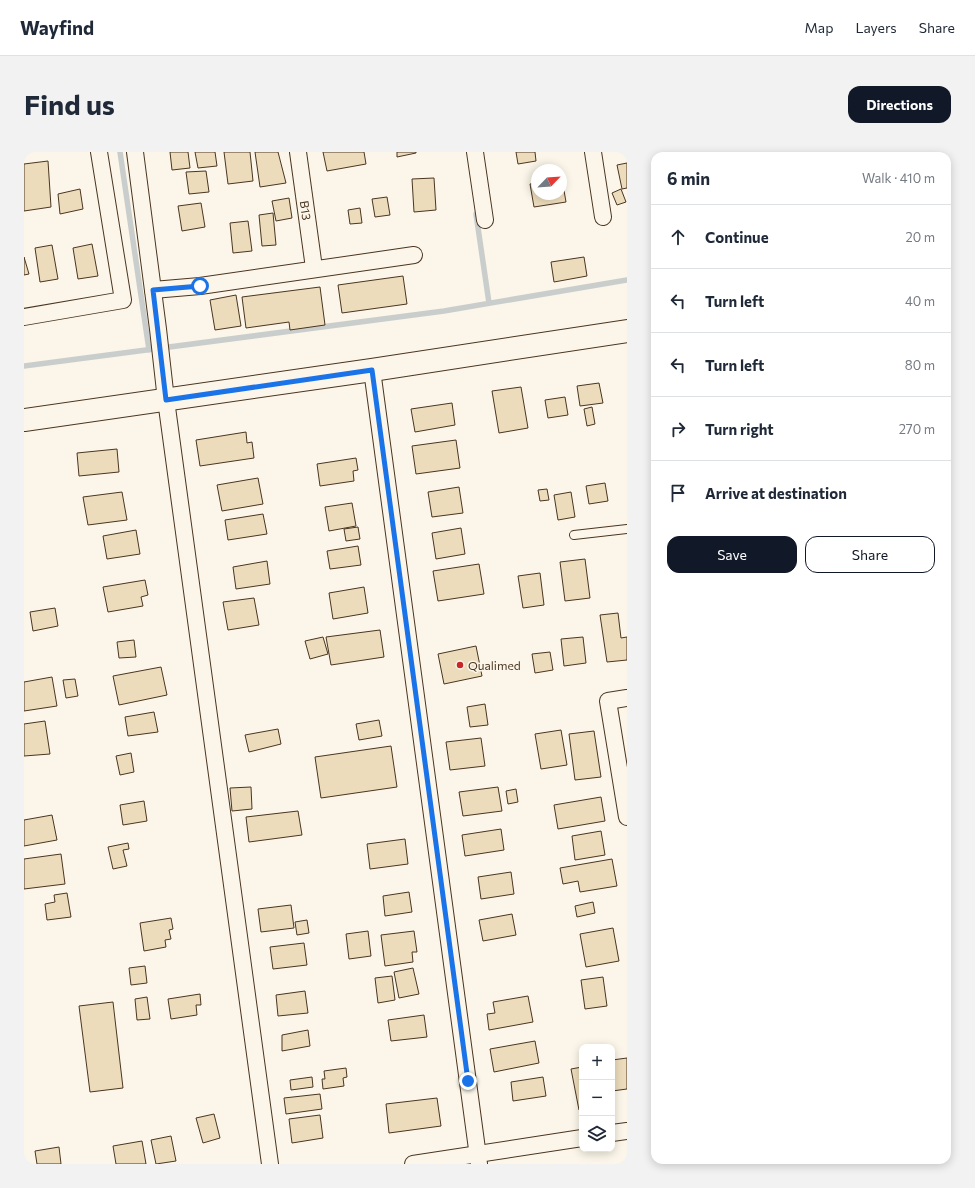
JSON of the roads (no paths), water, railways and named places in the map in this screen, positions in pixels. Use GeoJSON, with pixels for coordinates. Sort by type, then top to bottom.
{"type":"FeatureCollection","features":[{"type":"Feature","properties":{"kind":"street"},"geometry":{"type":"LineString","coordinates":[[24,317],[123,300],[99,152]]}},
{"type":"Feature","properties":{"kind":"street"},"geometry":{"type":"LineString","coordinates":[[135,152],[166,400],[270,1164]]}},
{"type":"Feature","properties":{"kind":"street","name":"B13"},"geometry":{"type":"LineString","coordinates":[[298,152],[314,268]]}},
{"type":"Feature","properties":{"kind":"street"},"geometry":{"type":"LineString","coordinates":[[476,152],[485,220]]}},
{"type":"Feature","properties":{"kind":"street"},"geometry":{"type":"LineString","coordinates":[[593,152],[603,217]]}},
{"type":"Feature","properties":{"kind":"street"},"geometry":{"type":"LineString","coordinates":[[153,290],[200,286],[314,268],[414,255]]}},
{"type":"Feature","properties":{"kind":"street"},"geometry":{"type":"LineString","coordinates":[[24,420],[372,370],[627,331]]}},
{"type":"Feature","properties":{"kind":"street"},"geometry":{"type":"LineString","coordinates":[[372,370],[478,1159]]}},
{"type":"Feature","properties":{"kind":"street"},"geometry":{"type":"LineString","coordinates":[[627,698],[608,701],[627,817]]}},
{"type":"Feature","properties":{"kind":"street"},"geometry":{"type":"LineString","coordinates":[[615,1133],[627,1131]]}},
{"type":"Feature","properties":{"kind":"street"},"geometry":{"type":"LineString","coordinates":[[413,1164],[478,1159],[579,1139]]}},
{"type":"Feature","properties":{"kind":"lane"},"geometry":{"type":"LineString","coordinates":[[574,535],[627,529]]}},
{"type":"Feature","properties":{"kind":"waterway"},"geometry":{"type":"LineString","coordinates":[[120,152],[149,350]]}},
{"type":"Feature","properties":{"kind":"waterway"},"geometry":{"type":"LineString","coordinates":[[476,214],[489,303]]}},
{"type":"Feature","properties":{"kind":"waterway"},"geometry":{"type":"LineString","coordinates":[[24,366],[444,311],[627,280]]}},
{"type":"Feature","properties":{"kind":"place","name":"Qualimed"},"geometry":{"type":"Point","coordinates":[460,665]}}]}
